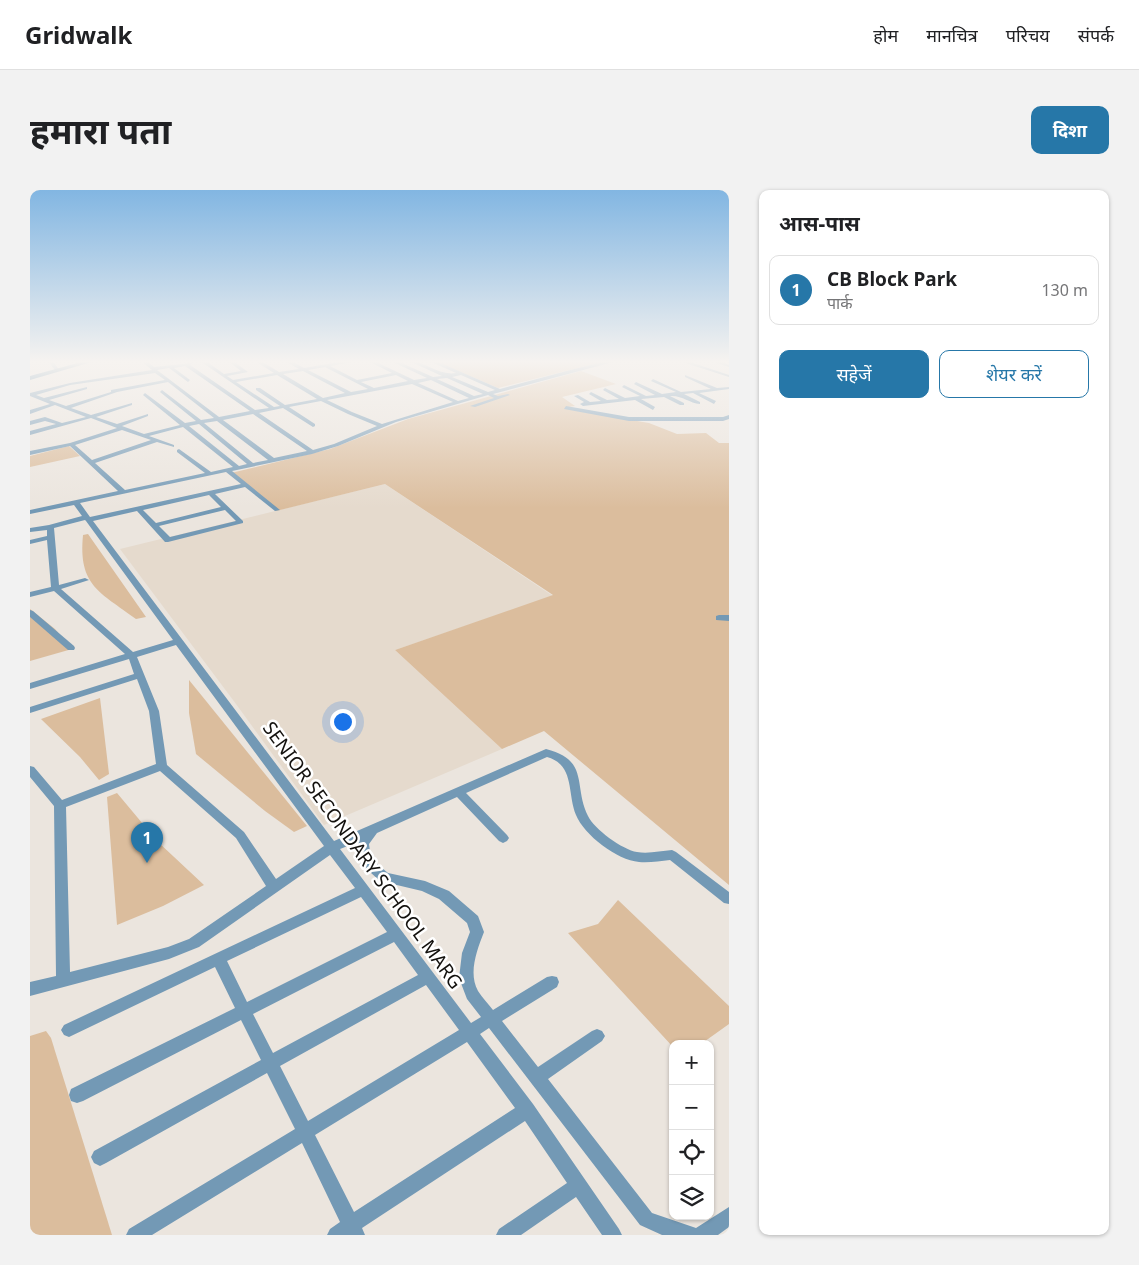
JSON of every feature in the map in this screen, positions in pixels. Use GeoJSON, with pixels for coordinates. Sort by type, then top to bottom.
{"type":"FeatureCollection","features":[{"type":"Feature","properties":{"kind":"street"},"geometry":{"type":"LineString","coordinates":[[69,410],[146,435],[172,446]]}},
{"type":"Feature","properties":{"kind":"street"},"geometry":{"type":"LineString","coordinates":[[81,414],[93,410]]}},
{"type":"Feature","properties":{"kind":"street"},"geometry":{"type":"LineString","coordinates":[[30,433],[112,410]]}},
{"type":"Feature","properties":{"kind":"street"},"geometry":{"type":"LineString","coordinates":[[165,410],[238,468]]}},
{"type":"Feature","properties":{"kind":"street"},"geometry":{"type":"LineString","coordinates":[[185,410],[252,464]]}},
{"type":"Feature","properties":{"kind":"street"},"geometry":{"type":"LineString","coordinates":[[206,410],[272,460]]}},
{"type":"Feature","properties":{"kind":"street"},"geometry":{"type":"LineString","coordinates":[[251,410],[312,452]]}},
{"type":"Feature","properties":{"kind":"street"},"geometry":{"type":"LineString","coordinates":[[146,435],[185,425],[269,410]]}},
{"type":"Feature","properties":{"kind":"street"},"geometry":{"type":"LineString","coordinates":[[292,410],[313,424]]}},
{"type":"Feature","properties":{"kind":"street"},"geometry":{"type":"LineString","coordinates":[[343,410],[382,426]]}},
{"type":"Feature","properties":{"kind":"street"},"geometry":{"type":"LineString","coordinates":[[30,501],[33,511],[312,452],[336,445],[382,426],[436,410]]}},
{"type":"Feature","properties":{"kind":"street"},"geometry":{"type":"LineString","coordinates":[[576,410],[629,419],[727,419]]}},
{"type":"Feature","properties":{"kind":"street"},"geometry":{"type":"LineString","coordinates":[[30,453],[71,444],[146,416]]}},
{"type":"Feature","properties":{"kind":"street"},"geometry":{"type":"LineString","coordinates":[[30,423],[44,419],[62,424]]}},
{"type":"Feature","properties":{"kind":"street"},"geometry":{"type":"LineString","coordinates":[[92,462],[158,440]]}},
{"type":"Feature","properties":{"kind":"street"},"geometry":{"type":"LineString","coordinates":[[71,444],[123,492]]}},
{"type":"Feature","properties":{"kind":"street"},"geometry":{"type":"LineString","coordinates":[[179,451],[210,474]]}},
{"type":"Feature","properties":{"kind":"street"},"geometry":{"type":"LineString","coordinates":[[227,470],[277,510]]}},
{"type":"Feature","properties":{"kind":"street"},"geometry":{"type":"LineString","coordinates":[[158,485],[173,501]]}},
{"type":"Feature","properties":{"kind":"street"},"geometry":{"type":"LineString","coordinates":[[30,530],[246,485]]}},
{"type":"Feature","properties":{"kind":"street"},"geometry":{"type":"LineString","coordinates":[[139,508],[168,540],[241,522],[210,493]]}},
{"type":"Feature","properties":{"kind":"street","name":"SENIOR SECONDARY SCHOOL MARG"},"geometry":{"type":"LineString","coordinates":[[76,502],[470,1033],[613,1235]]}},
{"type":"Feature","properties":{"kind":"street"},"geometry":{"type":"LineString","coordinates":[[154,525],[226,508]]}},
{"type":"Feature","properties":{"kind":"street"},"geometry":{"type":"LineString","coordinates":[[50,527],[55,588],[132,656],[154,711],[162,766],[240,835],[274,887]]}},
{"type":"Feature","properties":{"kind":"street"},"geometry":{"type":"LineString","coordinates":[[30,542],[51,538]]}},
{"type":"Feature","properties":{"kind":"street"},"geometry":{"type":"LineString","coordinates":[[30,595],[85,580]]}},
{"type":"Feature","properties":{"kind":"street"},"geometry":{"type":"LineString","coordinates":[[30,612],[71,648]]}},
{"type":"Feature","properties":{"kind":"street"},"geometry":{"type":"LineString","coordinates":[[719,618],[729,618]]}},
{"type":"Feature","properties":{"kind":"street"},"geometry":{"type":"LineString","coordinates":[[30,686],[178,641]]}},
{"type":"Feature","properties":{"kind":"street"},"geometry":{"type":"LineString","coordinates":[[30,710],[140,675]]}},
{"type":"Feature","properties":{"kind":"street"},"geometry":{"type":"LineString","coordinates":[[30,989],[168,953],[194,943],[332,847],[546,753],[561,758],[572,773],[581,814],[586,824],[617,849],[636,857],[672,855],[729,899]]}},
{"type":"Feature","properties":{"kind":"street"},"geometry":{"type":"LineString","coordinates":[[60,806],[162,766]]}},
{"type":"Feature","properties":{"kind":"street"},"geometry":{"type":"LineString","coordinates":[[30,770],[60,806],[63,981]]}},
{"type":"Feature","properties":{"kind":"street"},"geometry":{"type":"LineString","coordinates":[[459,792],[503,838]]}},
{"type":"Feature","properties":{"kind":"street"},"geometry":{"type":"LineString","coordinates":[[372,830],[363,843],[365,861],[384,877],[425,886],[444,895],[473,920],[477,932],[469,953],[466,978],[472,994],[646,1219],[690,1235]]}},
{"type":"Feature","properties":{"kind":"street"},"geometry":{"type":"LineString","coordinates":[[69,1030],[363,890]]}},
{"type":"Feature","properties":{"kind":"street"},"geometry":{"type":"LineString","coordinates":[[78,1096],[244,1010],[396,935]]}},
{"type":"Feature","properties":{"kind":"street"},"geometry":{"type":"LineString","coordinates":[[218,958],[305,1132],[348,1232],[526,1110]]}},
{"type":"Feature","properties":{"kind":"street"},"geometry":{"type":"LineString","coordinates":[[100,1157],[427,977]]}},
{"type":"Feature","properties":{"kind":"street"},"geometry":{"type":"LineString","coordinates":[[135,1235],[552,982]]}},
{"type":"Feature","properties":{"kind":"street"},"geometry":{"type":"LineString","coordinates":[[537,1077],[597,1036]]}},
{"type":"Feature","properties":{"kind":"street"},"geometry":{"type":"LineString","coordinates":[[504,1235],[579,1185]]}},
{"type":"Feature","properties":{"kind":"street"},"geometry":{"type":"LineString","coordinates":[[702,1235],[729,1216]]}},
{"type":"Feature","properties":{"kind":"shaded area"},"geometry":{"type":"Polygon","coordinates":[[[441,410],[575,410],[649,423],[677,434],[706,433],[719,443],[729,443],[729,885],[544,731],[502,749],[395,650],[553,595],[385,484],[276,511],[231,473],[330,449],[408,419],[441,410]]]}},
{"type":"Feature","properties":{"kind":"shaded area"},"geometry":{"type":"Polygon","coordinates":[[[69,446],[80,456],[30,467],[30,456],[69,446]]]}},
{"type":"Feature","properties":{"kind":"shaded area"},"geometry":{"type":"Polygon","coordinates":[[[385,484],[553,596],[395,650],[502,749],[324,825],[120,549],[385,484]]]}},
{"type":"Feature","properties":{"kind":"shaded area"},"geometry":{"type":"Polygon","coordinates":[[[88,534],[146,617],[136,619],[94,586],[84,566],[82,552],[83,535],[88,534]]]}},
{"type":"Feature","properties":{"kind":"shaded area"},"geometry":{"type":"Polygon","coordinates":[[[30,609],[55,629],[72,649],[30,661],[30,609]]]}},
{"type":"Feature","properties":{"kind":"shaded area"},"geometry":{"type":"Polygon","coordinates":[[[189,680],[307,826],[294,832],[265,811],[196,754],[189,713],[189,680]]]}},
{"type":"Feature","properties":{"kind":"shaded area"},"geometry":{"type":"Polygon","coordinates":[[[100,698],[109,774],[99,780],[80,757],[41,719],[100,698]]]}},
{"type":"Feature","properties":{"kind":"shaded area"},"geometry":{"type":"Polygon","coordinates":[[[117,793],[158,842],[204,885],[163,906],[117,925],[107,797],[117,793]]]}},
{"type":"Feature","properties":{"kind":"shaded area"},"geometry":{"type":"Polygon","coordinates":[[[618,900],[729,1006],[729,1024],[707,1040],[669,1040],[669,1043],[568,933],[598,924],[618,900]]]}},
{"type":"Feature","properties":{"kind":"shaded area"},"geometry":{"type":"Polygon","coordinates":[[[46,1031],[51,1038],[112,1235],[30,1235],[30,1036],[46,1031]]]}},
{"type":"Feature","properties":{"kind":"place","name":"CB Block Park"},"geometry":{"type":"Point","coordinates":[147,863]}}]}
